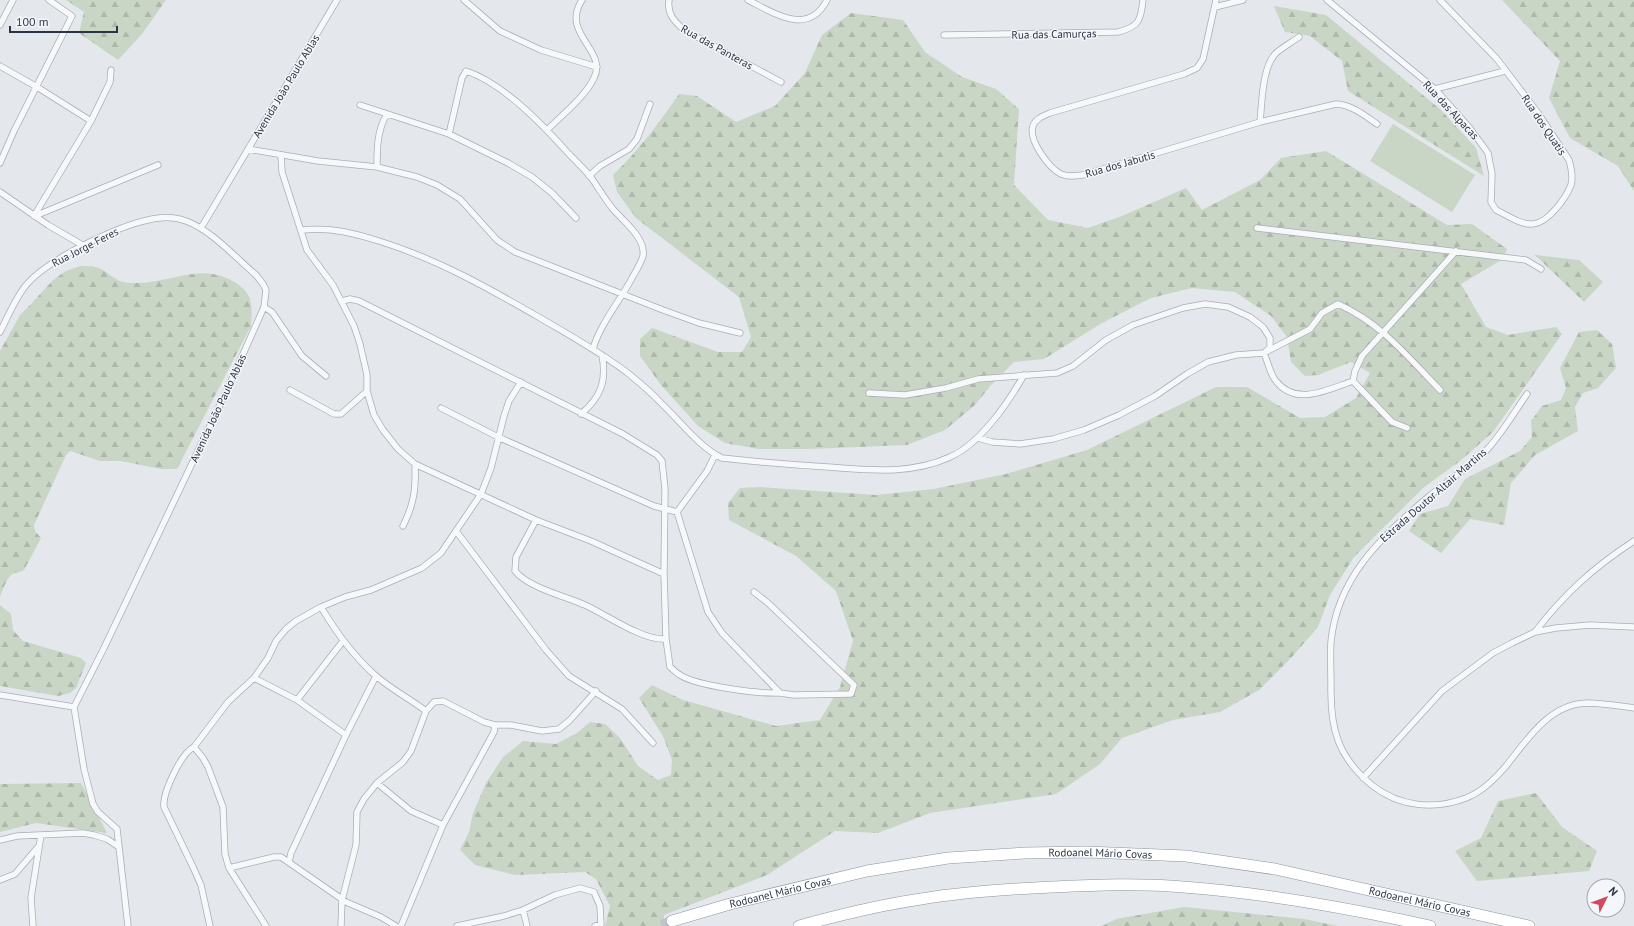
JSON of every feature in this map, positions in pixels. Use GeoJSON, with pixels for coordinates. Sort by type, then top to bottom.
{"type":"FeatureCollection","features":[{"type":"Feature","properties":{"kind":"highway","name":"Rodoanel Mário Covas"},"geometry":{"type":"LineString","coordinates":[[672,921],[730,904],[867,871],[948,858],[1024,853],[1087,852],[1178,856],[1233,862],[1328,880],[1529,926]]}},
{"type":"Feature","properties":{"kind":"highway","name":"Rodoanel Mário Covas"},"geometry":{"type":"LineString","coordinates":[[799,926],[873,908],[922,899],[1007,889],[1133,884],[1183,887],[1318,903],[1430,926]]}},
{"type":"Feature","properties":{"kind":"street"},"geometry":{"type":"LineString","coordinates":[[0,25],[13,0]]}},
{"type":"Feature","properties":{"kind":"street"},"geometry":{"type":"LineString","coordinates":[[0,163],[72,16],[49,0]]}},
{"type":"Feature","properties":{"kind":"street","name":"Avenida João Paulo Ablas"},"geometry":{"type":"LineString","coordinates":[[74,707],[104,648],[228,388],[264,307],[266,290],[263,284],[250,270],[201,228],[337,0]]}},
{"type":"Feature","properties":{"kind":"street"},"geometry":{"type":"LineString","coordinates":[[464,0],[500,31],[541,50],[597,68]]}},
{"type":"Feature","properties":{"kind":"street"},"geometry":{"type":"LineString","coordinates":[[547,130],[586,92],[595,78],[597,68],[592,52],[581,35],[575,18],[577,8],[582,0]]}},
{"type":"Feature","properties":{"kind":"street","name":"Rua das Panteras"},"geometry":{"type":"LineString","coordinates":[[669,0],[670,14],[674,22],[684,30],[781,82]]}},
{"type":"Feature","properties":{"kind":"street"},"geometry":{"type":"LineString","coordinates":[[748,0],[784,18],[799,20],[813,17],[823,7],[827,0]]}},
{"type":"Feature","properties":{"kind":"street","name":"Rua das Camurças"},"geometry":{"type":"LineString","coordinates":[[944,35],[1118,32],[1126,30],[1136,24],[1141,15],[1143,0]]}},
{"type":"Feature","properties":{"kind":"street","name":"Rua dos Jabutis"},"geometry":{"type":"LineString","coordinates":[[1216,0],[1203,59],[1197,68],[1177,76],[1050,113],[1035,122],[1032,127],[1032,134],[1037,147],[1046,162],[1062,175],[1083,175],[1260,122],[1336,104],[1343,104],[1352,108],[1377,124]]}},
{"type":"Feature","properties":{"kind":"street"},"geometry":{"type":"LineString","coordinates":[[1215,7],[1242,0]]}},
{"type":"Feature","properties":{"kind":"street","name":"Rua das Alpacas"},"geometry":{"type":"LineString","coordinates":[[1327,0],[1435,89],[1469,127],[1488,153],[1492,174],[1490,202],[1492,206],[1496,210],[1519,221]]}},
{"type":"Feature","properties":{"kind":"street"},"geometry":{"type":"LineString","coordinates":[[1435,89],[1505,71],[1484,45],[1440,0]]}},
{"type":"Feature","properties":{"kind":"street"},"geometry":{"type":"LineString","coordinates":[[1260,122],[1266,75],[1271,60],[1281,49],[1299,37]]}},
{"type":"Feature","properties":{"kind":"street"},"geometry":{"type":"LineString","coordinates":[[0,66],[92,121]]}},
{"type":"Feature","properties":{"kind":"street"},"geometry":{"type":"LineString","coordinates":[[34,216],[92,121],[110,82],[111,70]]}},
{"type":"Feature","properties":{"kind":"street"},"geometry":{"type":"LineString","coordinates":[[449,134],[458,90],[466,71],[478,75],[491,82],[547,130],[589,176],[623,221],[633,229],[641,243],[643,255],[623,294],[595,340],[593,349]]}},
{"type":"Feature","properties":{"kind":"street","name":"Rua dos Quatis"},"geometry":{"type":"LineString","coordinates":[[1505,71],[1558,143],[1568,160],[1571,171],[1571,184],[1559,204],[1544,221],[1537,224],[1527,224],[1519,221]]}},
{"type":"Feature","properties":{"kind":"street"},"geometry":{"type":"LineString","coordinates":[[589,176],[600,166],[629,149],[637,140],[650,104]]}},
{"type":"Feature","properties":{"kind":"street"},"geometry":{"type":"LineString","coordinates":[[360,105],[449,134],[472,144],[532,177],[552,193],[576,218]]}},
{"type":"Feature","properties":{"kind":"street"},"geometry":{"type":"LineString","coordinates":[[377,167],[378,143],[382,122],[387,114]]}},
{"type":"Feature","properties":{"kind":"street"},"geometry":{"type":"LineString","coordinates":[[248,149],[281,155],[377,167],[417,177],[437,185],[460,199],[497,240],[515,252],[699,323],[740,334]]}},
{"type":"Feature","properties":{"kind":"street"},"geometry":{"type":"LineString","coordinates":[[281,155],[282,172],[302,230],[307,250],[333,285],[354,326],[360,344],[366,375],[367,391],[374,415],[383,430],[398,449],[415,464],[536,520],[592,540],[664,574]]}},
{"type":"Feature","properties":{"kind":"street"},"geometry":{"type":"LineString","coordinates":[[34,216],[158,165]]}},
{"type":"Feature","properties":{"kind":"street"},"geometry":{"type":"LineString","coordinates":[[0,192],[34,216],[84,246]]}},
{"type":"Feature","properties":{"kind":"street","name":"Rua Jorge Feres"},"geometry":{"type":"LineString","coordinates":[[0,332],[18,297],[34,276],[51,264],[84,246],[124,227],[160,218],[185,221],[201,228]]}},
{"type":"Feature","properties":{"kind":"street"},"geometry":{"type":"LineString","coordinates":[[302,230],[320,228],[352,233],[412,251],[447,266],[500,295],[602,355],[634,379],[715,455],[722,458],[884,471],[924,466],[951,457],[978,438],[1002,410],[1024,375]]}},
{"type":"Feature","properties":{"kind":"street"},"geometry":{"type":"LineString","coordinates":[[1257,228],[1526,260],[1541,269]]}},
{"type":"Feature","properties":{"kind":"street"},"geometry":{"type":"LineString","coordinates":[[1353,381],[1355,371],[1362,356],[1456,251]]}},
{"type":"Feature","properties":{"kind":"street"},"geometry":{"type":"LineString","coordinates":[[342,301],[350,299],[359,301],[623,434],[656,455],[662,461],[665,488],[664,574],[666,639],[670,667],[680,675],[691,680],[763,694],[851,694],[854,685],[768,603],[754,592]]}},
{"type":"Feature","properties":{"kind":"street"},"geometry":{"type":"LineString","coordinates":[[869,393],[905,395],[946,388],[978,378],[1057,373],[1073,366],[1106,340],[1133,325],[1183,308],[1205,304],[1228,307],[1250,317],[1263,327],[1270,338],[1270,348],[1264,353]]}},
{"type":"Feature","properties":{"kind":"street"},"geometry":{"type":"LineString","coordinates":[[978,438],[992,442],[1020,444],[1053,439],[1084,430],[1119,415],[1149,399],[1208,362],[1236,355],[1264,353],[1310,329],[1322,313],[1338,304],[1356,312],[1384,332],[1440,390]]}},
{"type":"Feature","properties":{"kind":"street"},"geometry":{"type":"LineString","coordinates":[[264,307],[272,312],[302,356],[326,376]]}},
{"type":"Feature","properties":{"kind":"street"},"geometry":{"type":"LineString","coordinates":[[1264,353],[1276,381],[1286,391],[1300,395],[1317,394],[1353,381]]}},
{"type":"Feature","properties":{"kind":"street"},"geometry":{"type":"LineString","coordinates":[[581,414],[593,404],[602,383],[605,370],[602,355]]}},
{"type":"Feature","properties":{"kind":"street"},"geometry":{"type":"LineString","coordinates":[[1353,381],[1392,422],[1407,428]]}},
{"type":"Feature","properties":{"kind":"street"},"geometry":{"type":"LineString","coordinates":[[210,926],[201,885],[194,867],[164,808],[164,797],[182,759],[194,747],[228,702],[254,678],[268,658],[276,641],[286,629],[296,621],[321,607],[345,597],[371,590],[422,568],[441,553],[481,494],[491,468],[498,437],[509,401],[521,382]]}},
{"type":"Feature","properties":{"kind":"street"},"geometry":{"type":"LineString","coordinates":[[290,390],[334,414],[341,414],[367,391]]}},
{"type":"Feature","properties":{"kind":"street","name":"Estrada Doutor Altair Martins"},"geometry":{"type":"LineString","coordinates":[[1528,394],[1485,452],[1470,466],[1428,498],[1385,536],[1365,558],[1352,577],[1336,617],[1331,641],[1330,692],[1334,729],[1340,749],[1350,764],[1363,778],[1380,791],[1400,801],[1422,806],[1452,802],[1468,798],[1483,788],[1492,780],[1534,730],[1555,712],[1573,705],[1585,703],[1634,708]]}},
{"type":"Feature","properties":{"kind":"street"},"geometry":{"type":"LineString","coordinates":[[441,408],[498,437],[654,506],[677,512]]}},
{"type":"Feature","properties":{"kind":"street"},"geometry":{"type":"LineString","coordinates":[[677,512],[707,471],[715,455]]}},
{"type":"Feature","properties":{"kind":"street"},"geometry":{"type":"LineString","coordinates":[[403,526],[411,510],[414,496],[416,485],[415,464]]}},
{"type":"Feature","properties":{"kind":"street"},"geometry":{"type":"LineString","coordinates":[[677,512],[708,612],[722,633],[780,693]]}},
{"type":"Feature","properties":{"kind":"street"},"geometry":{"type":"LineString","coordinates":[[536,520],[516,557],[515,571],[521,578],[567,599],[585,605],[646,635],[658,640],[666,639]]}},
{"type":"Feature","properties":{"kind":"street"},"geometry":{"type":"LineString","coordinates":[[456,531],[546,650],[570,676],[596,691],[622,709],[653,743]]}},
{"type":"Feature","properties":{"kind":"street"},"geometry":{"type":"LineString","coordinates":[[1535,632],[1551,611],[1575,586],[1613,555],[1634,541]]}},
{"type":"Feature","properties":{"kind":"street"},"geometry":{"type":"LineString","coordinates":[[321,607],[343,641],[376,676],[426,711]]}},
{"type":"Feature","properties":{"kind":"street"},"geometry":{"type":"LineString","coordinates":[[1363,778],[1442,691],[1493,653],[1535,632],[1556,628],[1590,626],[1634,627]]}},
{"type":"Feature","properties":{"kind":"street"},"geometry":{"type":"LineString","coordinates":[[297,700],[343,641]]}},
{"type":"Feature","properties":{"kind":"street"},"geometry":{"type":"LineString","coordinates":[[289,862],[291,853],[346,734],[376,676]]}},
{"type":"Feature","properties":{"kind":"street"},"geometry":{"type":"LineString","coordinates":[[254,678],[297,700],[346,734]]}},
{"type":"Feature","properties":{"kind":"street"},"geometry":{"type":"LineString","coordinates":[[341,926],[342,900],[356,845],[357,812],[364,799],[377,783],[403,762],[411,751],[426,711],[434,702],[443,701],[484,722],[494,725],[511,725],[542,731],[559,729],[570,720],[596,691]]}},
{"type":"Feature","properties":{"kind":"street"},"geometry":{"type":"LineString","coordinates":[[0,695],[74,707],[84,769],[93,804],[98,812],[117,829],[128,926]]}},
{"type":"Feature","properties":{"kind":"street"},"geometry":{"type":"LineString","coordinates":[[401,926],[443,826],[494,732],[494,725]]}},
{"type":"Feature","properties":{"kind":"street"},"geometry":{"type":"LineString","coordinates":[[194,747],[208,767],[223,807],[225,854],[230,868],[266,926]]}},
{"type":"Feature","properties":{"kind":"street"},"geometry":{"type":"LineString","coordinates":[[377,783],[411,811],[443,826]]}},
{"type":"Feature","properties":{"kind":"street"},"geometry":{"type":"LineString","coordinates":[[0,840],[17,836],[83,833],[107,839],[119,847]]}},
{"type":"Feature","properties":{"kind":"street"},"geometry":{"type":"LineString","coordinates":[[33,926],[31,898],[41,835]]}},
{"type":"Feature","properties":{"kind":"street"},"geometry":{"type":"LineString","coordinates":[[0,880],[15,874],[39,845]]}},
{"type":"Feature","properties":{"kind":"street"},"geometry":{"type":"LineString","coordinates":[[230,868],[274,857],[281,858],[289,862],[342,900],[381,917],[396,926]]}},
{"type":"Feature","properties":{"kind":"street"},"geometry":{"type":"LineString","coordinates":[[457,926],[504,916],[523,910],[555,895],[580,888],[594,892],[600,906],[601,924],[595,926]]}},
{"type":"Feature","properties":{"kind":"street"},"geometry":{"type":"LineString","coordinates":[[523,910],[527,926]]}},
{"type":"Feature","properties":{"kind":"green space"},"geometry":{"type":"Polygon","coordinates":[[[66,0],[166,0],[142,34],[118,60],[79,33],[84,12],[66,0]]]}},
{"type":"Feature","properties":{"kind":"green space"},"geometry":{"type":"Polygon","coordinates":[[[1502,0],[1634,0],[1634,191],[1618,166],[1570,138],[1549,98],[1560,61],[1502,0]]]}},
{"type":"Feature","properties":{"kind":"green space"},"geometry":{"type":"Polygon","coordinates":[[[1274,6],[1326,15],[1441,110],[1476,148],[1484,176],[1348,91],[1342,61],[1310,36],[1285,32],[1274,6]]]}},
{"type":"Feature","properties":{"kind":"green space"},"geometry":{"type":"Polygon","coordinates":[[[851,13],[903,20],[925,52],[962,77],[996,89],[1019,109],[1014,185],[1048,220],[1088,228],[1122,216],[1186,188],[1202,210],[1260,180],[1281,158],[1326,151],[1447,225],[1472,224],[1507,249],[1503,259],[1461,284],[1486,327],[1508,335],[1556,327],[1562,334],[1493,432],[1460,461],[1423,488],[1354,557],[1330,595],[1318,627],[1291,658],[1259,690],[1220,712],[1173,720],[1122,738],[1100,764],[1056,794],[930,813],[878,833],[835,831],[767,875],[664,915],[664,926],[605,926],[610,906],[596,879],[585,872],[515,875],[475,865],[460,850],[469,832],[473,813],[486,783],[503,757],[523,741],[556,744],[577,733],[590,722],[605,724],[620,738],[638,766],[658,780],[671,775],[672,760],[663,736],[639,698],[652,685],[683,700],[776,726],[820,720],[840,687],[853,641],[836,591],[796,556],[729,520],[728,503],[740,488],[760,487],[876,495],[934,489],[1006,474],[1087,450],[1216,387],[1247,387],[1300,418],[1325,417],[1356,398],[1370,373],[1351,362],[1318,375],[1305,376],[1291,362],[1287,337],[1271,316],[1235,292],[1192,288],[1151,298],[1102,323],[1044,359],[1014,362],[991,385],[975,405],[945,430],[907,445],[809,449],[759,449],[725,443],[698,426],[661,385],[640,356],[640,339],[652,328],[718,352],[742,352],[751,337],[739,297],[636,218],[617,192],[613,175],[648,136],[679,94],[697,96],[736,122],[775,106],[805,73],[822,35],[851,13]]]}},
{"type":"Feature","properties":{"kind":"green space"},"geometry":{"type":"Polygon","coordinates":[[[1393,124],[1475,175],[1452,212],[1370,161],[1393,124]]]}},
{"type":"Feature","properties":{"kind":"green space"},"geometry":{"type":"Polygon","coordinates":[[[1535,255],[1579,260],[1603,282],[1584,302],[1535,255]]]}},
{"type":"Feature","properties":{"kind":"green space"},"geometry":{"type":"Polygon","coordinates":[[[80,266],[99,268],[118,280],[126,283],[145,283],[197,273],[223,276],[242,287],[249,297],[252,313],[251,326],[177,469],[161,469],[121,461],[100,461],[70,451],[66,455],[34,525],[35,531],[41,538],[24,570],[12,574],[0,597],[0,351],[20,315],[53,280],[66,271],[80,266]]]}},
{"type":"Feature","properties":{"kind":"green space"},"geometry":{"type":"Polygon","coordinates":[[[1597,330],[1612,344],[1616,368],[1598,388],[1583,393],[1575,407],[1578,431],[1535,455],[1511,483],[1504,525],[1470,519],[1441,553],[1409,531],[1420,514],[1448,506],[1465,479],[1520,451],[1532,437],[1531,421],[1542,406],[1561,400],[1566,388],[1560,368],[1579,332],[1597,330]]]}},
{"type":"Feature","properties":{"kind":"green space"},"geometry":{"type":"Polygon","coordinates":[[[0,605],[11,614],[13,630],[23,641],[81,658],[86,663],[76,688],[70,693],[58,696],[0,686],[0,605]]]}},
{"type":"Feature","properties":{"kind":"green space"},"geometry":{"type":"Polygon","coordinates":[[[81,783],[107,833],[36,823],[0,832],[0,784],[81,783]]]}},
{"type":"Feature","properties":{"kind":"green space"},"geometry":{"type":"Polygon","coordinates":[[[1536,793],[1562,827],[1597,851],[1589,871],[1477,881],[1455,851],[1481,838],[1498,801],[1536,793]]]}},
{"type":"Feature","properties":{"kind":"green space"},"geometry":{"type":"Polygon","coordinates":[[[1184,907],[1304,919],[1338,926],[1102,926],[1116,919],[1184,907]]]}},
{"type":"Feature","properties":{"kind":"tunnel"},"geometry":{"type":"LineString","coordinates":[[662,926],[672,921]]}}]}
